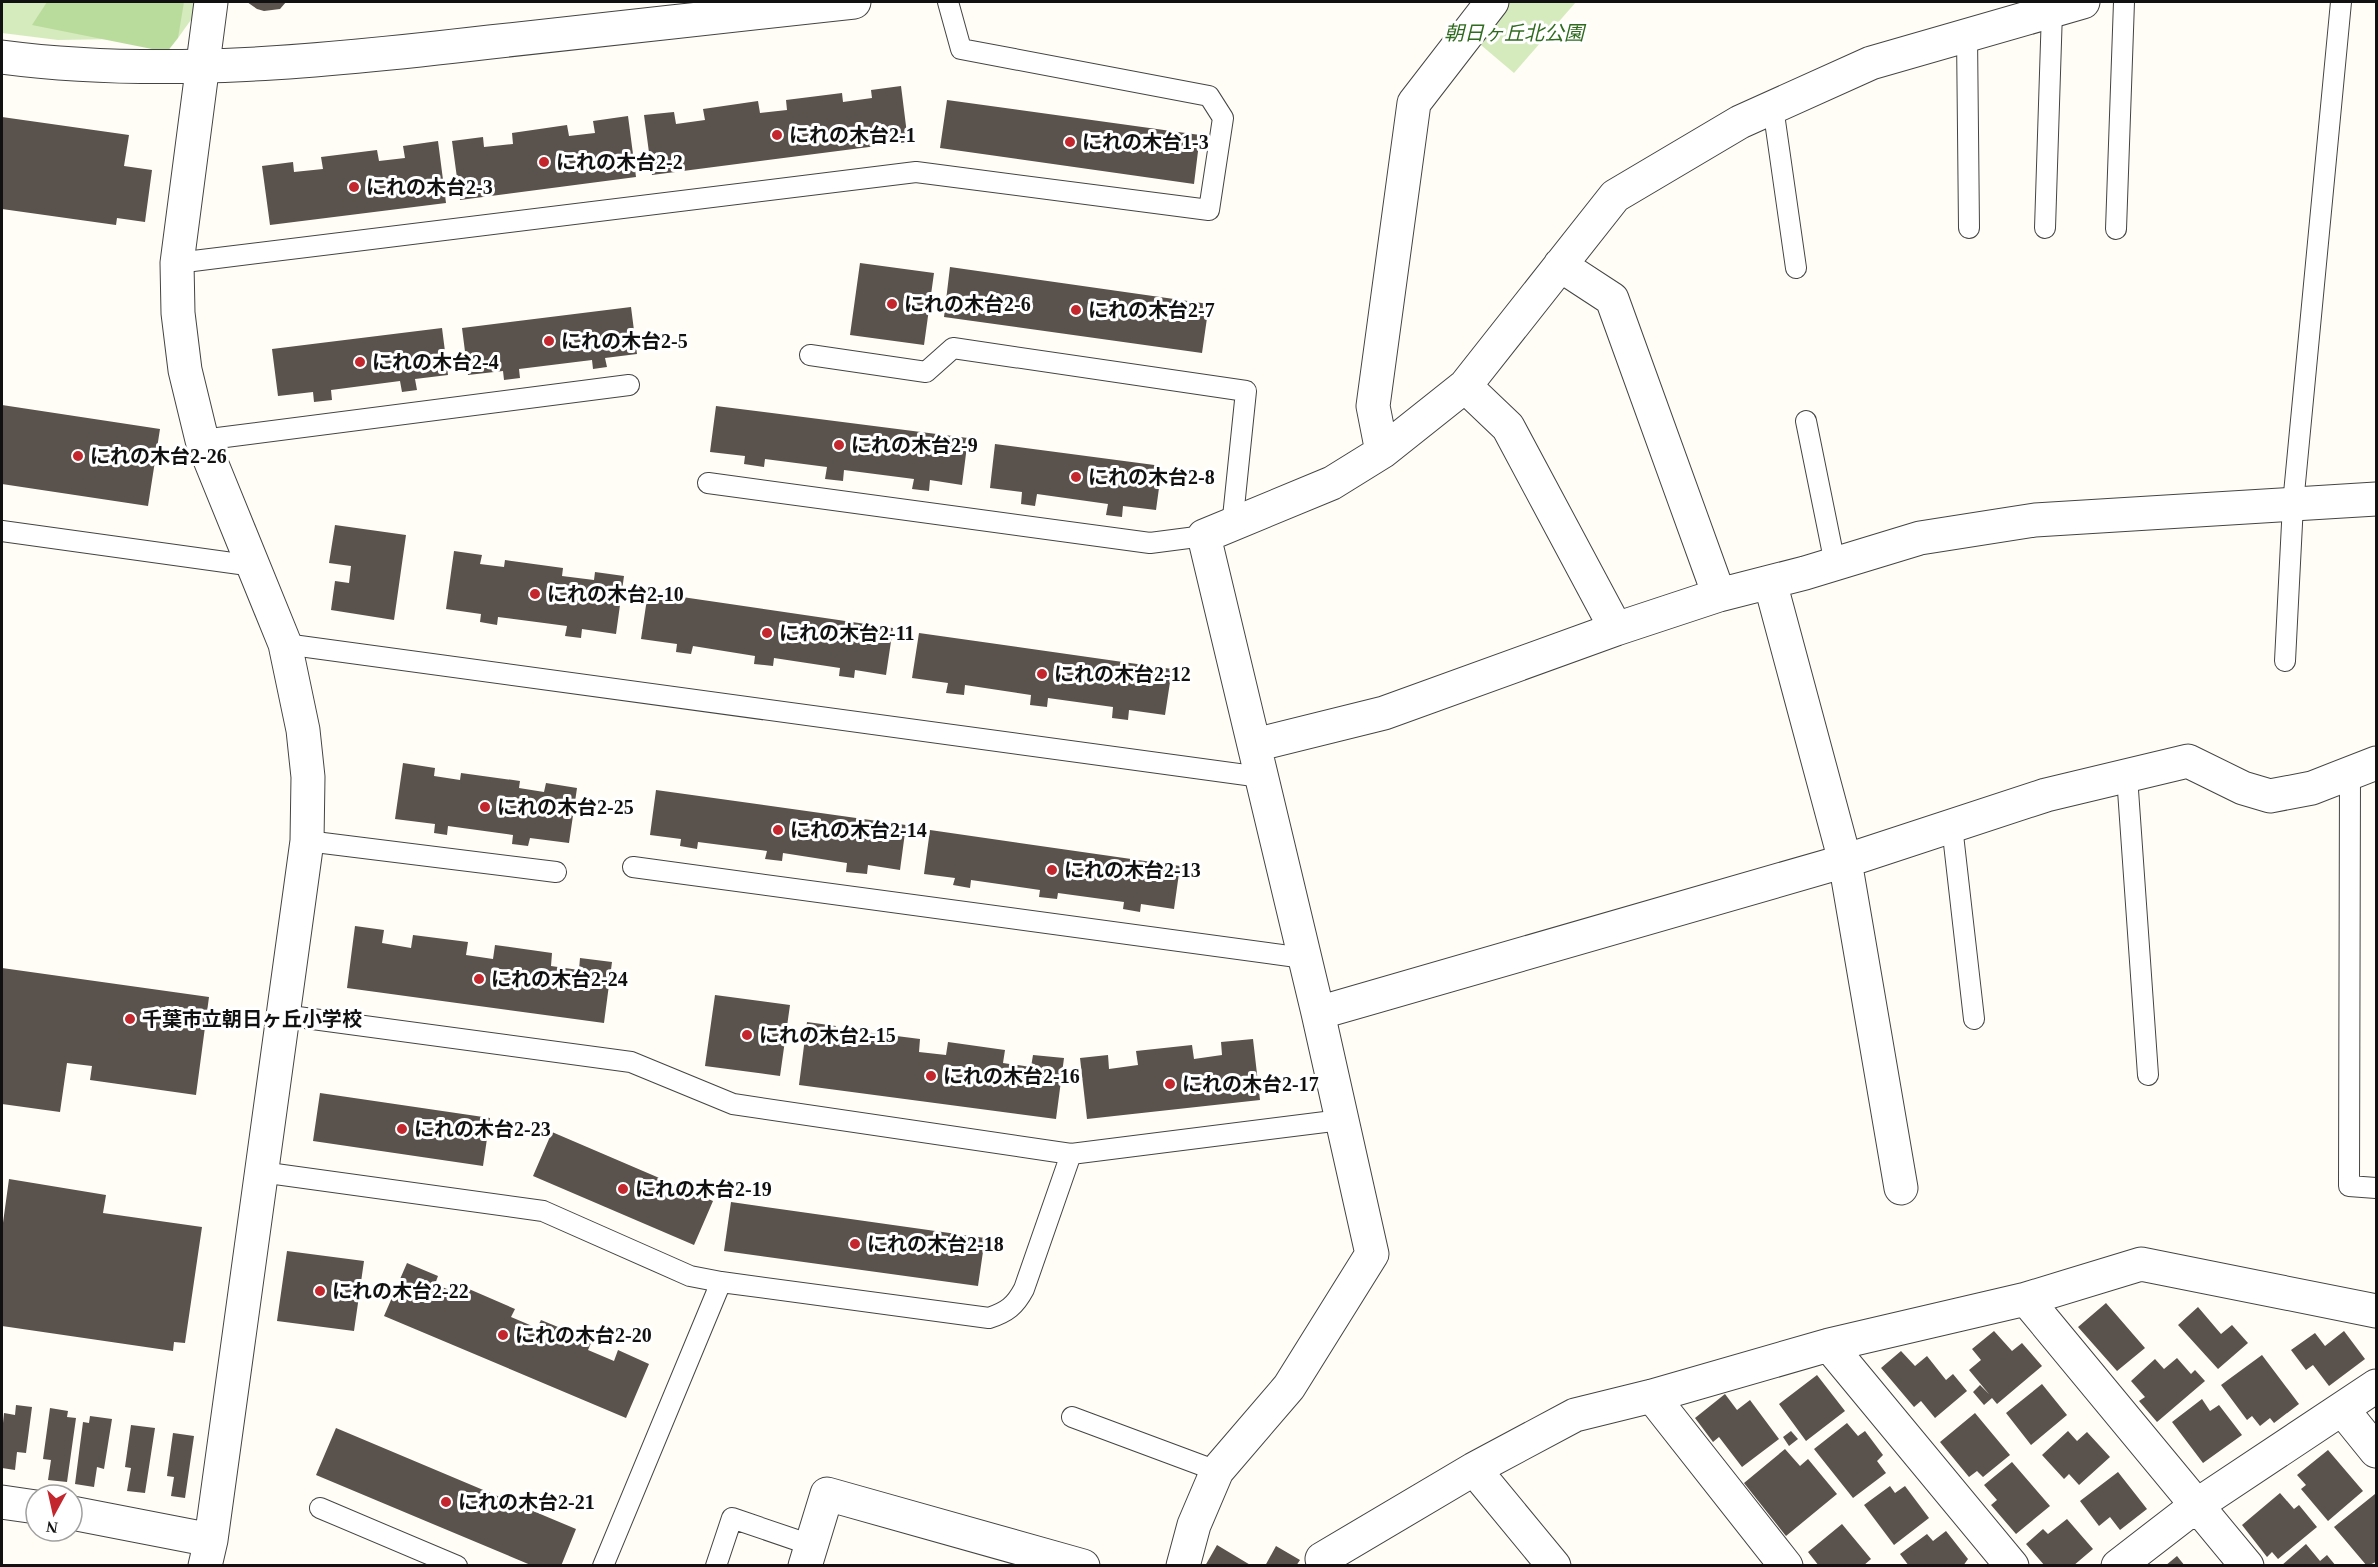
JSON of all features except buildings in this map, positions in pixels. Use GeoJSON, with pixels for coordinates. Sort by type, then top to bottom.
{"type":"FeatureCollection","features":[{"type":"Feature","properties":{"kind":"street"},"geometry":{"type":"LineString","coordinates":[[84,1517],[208,1553],[307,841],[308,777],[303,730],[285,645],[202,440],[184,370],[178,313],[177,263],[211,2]]}},
{"type":"Feature","properties":{"kind":"street"},"geometry":{"type":"LineString","coordinates":[[2,57],[79,63],[202,66],[347,58],[854,2]]}},
{"type":"Feature","properties":{"kind":"street"},"geometry":{"type":"LineString","coordinates":[[1382,452],[1373,406],[1414,103],[1492,2]]}},
{"type":"Feature","properties":{"kind":"street"},"geometry":{"type":"LineString","coordinates":[[1183,1566],[1194,1525],[1216,1471],[1289,1387],[1372,1254],[1318,1013],[1261,777],[1218,531],[1332,483],[1382,452],[1466,386],[1615,196],[1740,122],[1871,63],[2083,2]]}},
{"type":"Feature","properties":{"kind":"street"},"geometry":{"type":"LineString","coordinates":[[1560,265],[1612,299],[1719,595]]}},
{"type":"Feature","properties":{"kind":"street"},"geometry":{"type":"LineString","coordinates":[[1466,386],[1508,427],[1616,629]]}},
{"type":"Feature","properties":{"kind":"street"},"geometry":{"type":"LineString","coordinates":[[1255,745],[1384,713],[1616,629],[1719,595],[1920,538],[2035,519],[2376,499]]}},
{"type":"Feature","properties":{"kind":"street"},"geometry":{"type":"LineString","coordinates":[[1770,582],[1845,861],[1901,1188]]}},
{"type":"Feature","properties":{"kind":"street"},"geometry":{"type":"LineString","coordinates":[[1318,1013],[1845,861],[2046,795],[2188,761],[2243,788],[2270,796],[2312,788],[2363,768]]}},
{"type":"Feature","properties":{"kind":"street"},"geometry":{"type":"LineString","coordinates":[[1327,1566],[1322,1559],[1474,1469],[1575,1414],[1652,1396],[1829,1345],[2026,1299],[2141,1264],[2376,1311]]}},
{"type":"Feature","properties":{"kind":"street"},"geometry":{"type":"LineString","coordinates":[[2026,1299],[2247,1566]]}},
{"type":"Feature","properties":{"kind":"street"},"geometry":{"type":"LineString","coordinates":[[1829,1345],[2012,1566]]}},
{"type":"Feature","properties":{"kind":"street"},"geometry":{"type":"LineString","coordinates":[[2118,1566],[2197,1505],[2376,1386]]}},
{"type":"Feature","properties":{"kind":"street"},"geometry":{"type":"LineString","coordinates":[[1652,1396],[1786,1566]]}},
{"type":"Feature","properties":{"kind":"street"},"geometry":{"type":"LineString","coordinates":[[2342,1409],[2376,1451]]}},
{"type":"Feature","properties":{"kind":"street"},"geometry":{"type":"LineString","coordinates":[[1474,1469],[1554,1566]]}},
{"type":"Feature","properties":{"kind":"street"},"geometry":{"type":"LineString","coordinates":[[808,1555],[827,1494],[1083,1566]]}},
{"type":"Feature","properties":{"kind":"street"},"geometry":{"type":"LineString","coordinates":[[2,1502],[24,1506]]}},
{"type":"Feature","properties":{"kind":"lane"},"geometry":{"type":"LineString","coordinates":[[177,263],[916,172],[1209,210],[1224,118],[1209,96],[961,49],[948,2]]}},
{"type":"Feature","properties":{"kind":"lane"},"geometry":{"type":"LineString","coordinates":[[2116,229],[2124,2]]}},
{"type":"Feature","properties":{"kind":"lane"},"geometry":{"type":"LineString","coordinates":[[2285,661],[2293,504],[2341,2]]}},
{"type":"Feature","properties":{"kind":"lane"},"geometry":{"type":"LineString","coordinates":[[2045,228],[2052,11]]}},
{"type":"Feature","properties":{"kind":"lane"},"geometry":{"type":"LineString","coordinates":[[1967,35],[1969,228]]}},
{"type":"Feature","properties":{"kind":"lane"},"geometry":{"type":"LineString","coordinates":[[1773,107],[1796,268]]}},
{"type":"Feature","properties":{"kind":"lane"},"geometry":{"type":"LineString","coordinates":[[708,483],[1150,543],[1218,531],[1246,391],[953,348],[926,372],[810,355]]}},
{"type":"Feature","properties":{"kind":"lane"},"geometry":{"type":"LineString","coordinates":[[202,440],[629,385]]}},
{"type":"Feature","properties":{"kind":"lane"},"geometry":{"type":"LineString","coordinates":[[1806,421],[1834,564]]}},
{"type":"Feature","properties":{"kind":"lane"},"geometry":{"type":"LineString","coordinates":[[2,531],[254,566]]}},
{"type":"Feature","properties":{"kind":"lane"},"geometry":{"type":"LineString","coordinates":[[285,645],[1261,777]]}},
{"type":"Feature","properties":{"kind":"lane"},"geometry":{"type":"LineString","coordinates":[[2363,768],[2349,1186],[2376,1188]]}},
{"type":"Feature","properties":{"kind":"lane"},"geometry":{"type":"LineString","coordinates":[[2127,776],[2148,1076]]}},
{"type":"Feature","properties":{"kind":"lane"},"geometry":{"type":"LineString","coordinates":[[1952,826],[1974,1019]]}},
{"type":"Feature","properties":{"kind":"lane"},"geometry":{"type":"LineString","coordinates":[[307,841],[556,872]]}},
{"type":"Feature","properties":{"kind":"lane"},"geometry":{"type":"LineString","coordinates":[[633,867],[1304,958]]}},
{"type":"Feature","properties":{"kind":"lane"},"geometry":{"type":"LineString","coordinates":[[283,1015],[631,1062],[734,1104],[1071,1154],[1341,1120]]}},
{"type":"Feature","properties":{"kind":"lane"},"geometry":{"type":"LineString","coordinates":[[261,1172],[543,1211],[690,1276],[989,1318],[1005,1313],[1016,1303],[1024,1289],[1071,1154]]}},
{"type":"Feature","properties":{"kind":"lane"},"geometry":{"type":"LineString","coordinates":[[603,1566],[721,1282]]}},
{"type":"Feature","properties":{"kind":"lane"},"geometry":{"type":"LineString","coordinates":[[1072,1417],[1216,1471]]}},
{"type":"Feature","properties":{"kind":"lane"},"geometry":{"type":"LineString","coordinates":[[320,1508],[457,1566]]}},
{"type":"Feature","properties":{"kind":"lane"},"geometry":{"type":"LineString","coordinates":[[716,1566],[732,1518],[808,1555]]}},
{"type":"Feature","properties":{"kind":"green space"},"geometry":{"type":"Polygon","coordinates":[[[2,2],[195,2],[193,17],[178,38],[58,40],[2,33],[2,2]]]}},
{"type":"Feature","properties":{"kind":"green space"},"geometry":{"type":"Polygon","coordinates":[[[47,2],[184,2],[178,38],[167,52],[32,25],[47,2]]]}},
{"type":"Feature","properties":{"kind":"green space","name":"朝日ヶ丘北公園"},"geometry":{"type":"Polygon","coordinates":[[[1505,2],[1576,2],[1514,73],[1475,40],[1505,2]]]}},
{"type":"Feature","properties":{"kind":"place","name":"にれの木台2-1"},"geometry":{"type":"Point","coordinates":[777,135]}},
{"type":"Feature","properties":{"kind":"place","name":"にれの木台1-3"},"geometry":{"type":"Point","coordinates":[1070,142]}},
{"type":"Feature","properties":{"kind":"place","name":"にれの木台2-2"},"geometry":{"type":"Point","coordinates":[544,162]}},
{"type":"Feature","properties":{"kind":"place","name":"にれの木台2-3"},"geometry":{"type":"Point","coordinates":[354,187]}},
{"type":"Feature","properties":{"kind":"place","name":"にれの木台2-6"},"geometry":{"type":"Point","coordinates":[892,304]}},
{"type":"Feature","properties":{"kind":"place","name":"にれの木台2-7"},"geometry":{"type":"Point","coordinates":[1076,310]}},
{"type":"Feature","properties":{"kind":"place","name":"にれの木台2-5"},"geometry":{"type":"Point","coordinates":[549,341]}},
{"type":"Feature","properties":{"kind":"place","name":"にれの木台2-4"},"geometry":{"type":"Point","coordinates":[360,362]}},
{"type":"Feature","properties":{"kind":"place","name":"にれの木台2-9"},"geometry":{"type":"Point","coordinates":[839,445]}},
{"type":"Feature","properties":{"kind":"place","name":"にれの木台2-26"},"geometry":{"type":"Point","coordinates":[78,456]}},
{"type":"Feature","properties":{"kind":"place","name":"にれの木台2-8"},"geometry":{"type":"Point","coordinates":[1076,477]}},
{"type":"Feature","properties":{"kind":"place","name":"にれの木台2-10"},"geometry":{"type":"Point","coordinates":[535,594]}},
{"type":"Feature","properties":{"kind":"place","name":"にれの木台2-11"},"geometry":{"type":"Point","coordinates":[767,633]}},
{"type":"Feature","properties":{"kind":"place","name":"にれの木台2-12"},"geometry":{"type":"Point","coordinates":[1042,674]}},
{"type":"Feature","properties":{"kind":"place","name":"にれの木台2-25"},"geometry":{"type":"Point","coordinates":[485,807]}},
{"type":"Feature","properties":{"kind":"place","name":"にれの木台2-14"},"geometry":{"type":"Point","coordinates":[778,830]}},
{"type":"Feature","properties":{"kind":"place","name":"にれの木台2-13"},"geometry":{"type":"Point","coordinates":[1052,870]}},
{"type":"Feature","properties":{"kind":"place","name":"にれの木台2-24"},"geometry":{"type":"Point","coordinates":[479,979]}},
{"type":"Feature","properties":{"kind":"place","name":"千葉市立朝日ヶ丘小学校"},"geometry":{"type":"Point","coordinates":[130,1019]}},
{"type":"Feature","properties":{"kind":"place","name":"にれの木台2-15"},"geometry":{"type":"Point","coordinates":[747,1035]}},
{"type":"Feature","properties":{"kind":"place","name":"にれの木台2-16"},"geometry":{"type":"Point","coordinates":[931,1076]}},
{"type":"Feature","properties":{"kind":"place","name":"にれの木台2-17"},"geometry":{"type":"Point","coordinates":[1170,1084]}},
{"type":"Feature","properties":{"kind":"place","name":"にれの木台2-23"},"geometry":{"type":"Point","coordinates":[402,1129]}},
{"type":"Feature","properties":{"kind":"place","name":"にれの木台2-19"},"geometry":{"type":"Point","coordinates":[623,1189]}},
{"type":"Feature","properties":{"kind":"place","name":"にれの木台2-18"},"geometry":{"type":"Point","coordinates":[855,1244]}},
{"type":"Feature","properties":{"kind":"place","name":"にれの木台2-22"},"geometry":{"type":"Point","coordinates":[320,1291]}},
{"type":"Feature","properties":{"kind":"place","name":"にれの木台2-20"},"geometry":{"type":"Point","coordinates":[503,1335]}},
{"type":"Feature","properties":{"kind":"place","name":"にれの木台2-21"},"geometry":{"type":"Point","coordinates":[446,1502]}}]}
